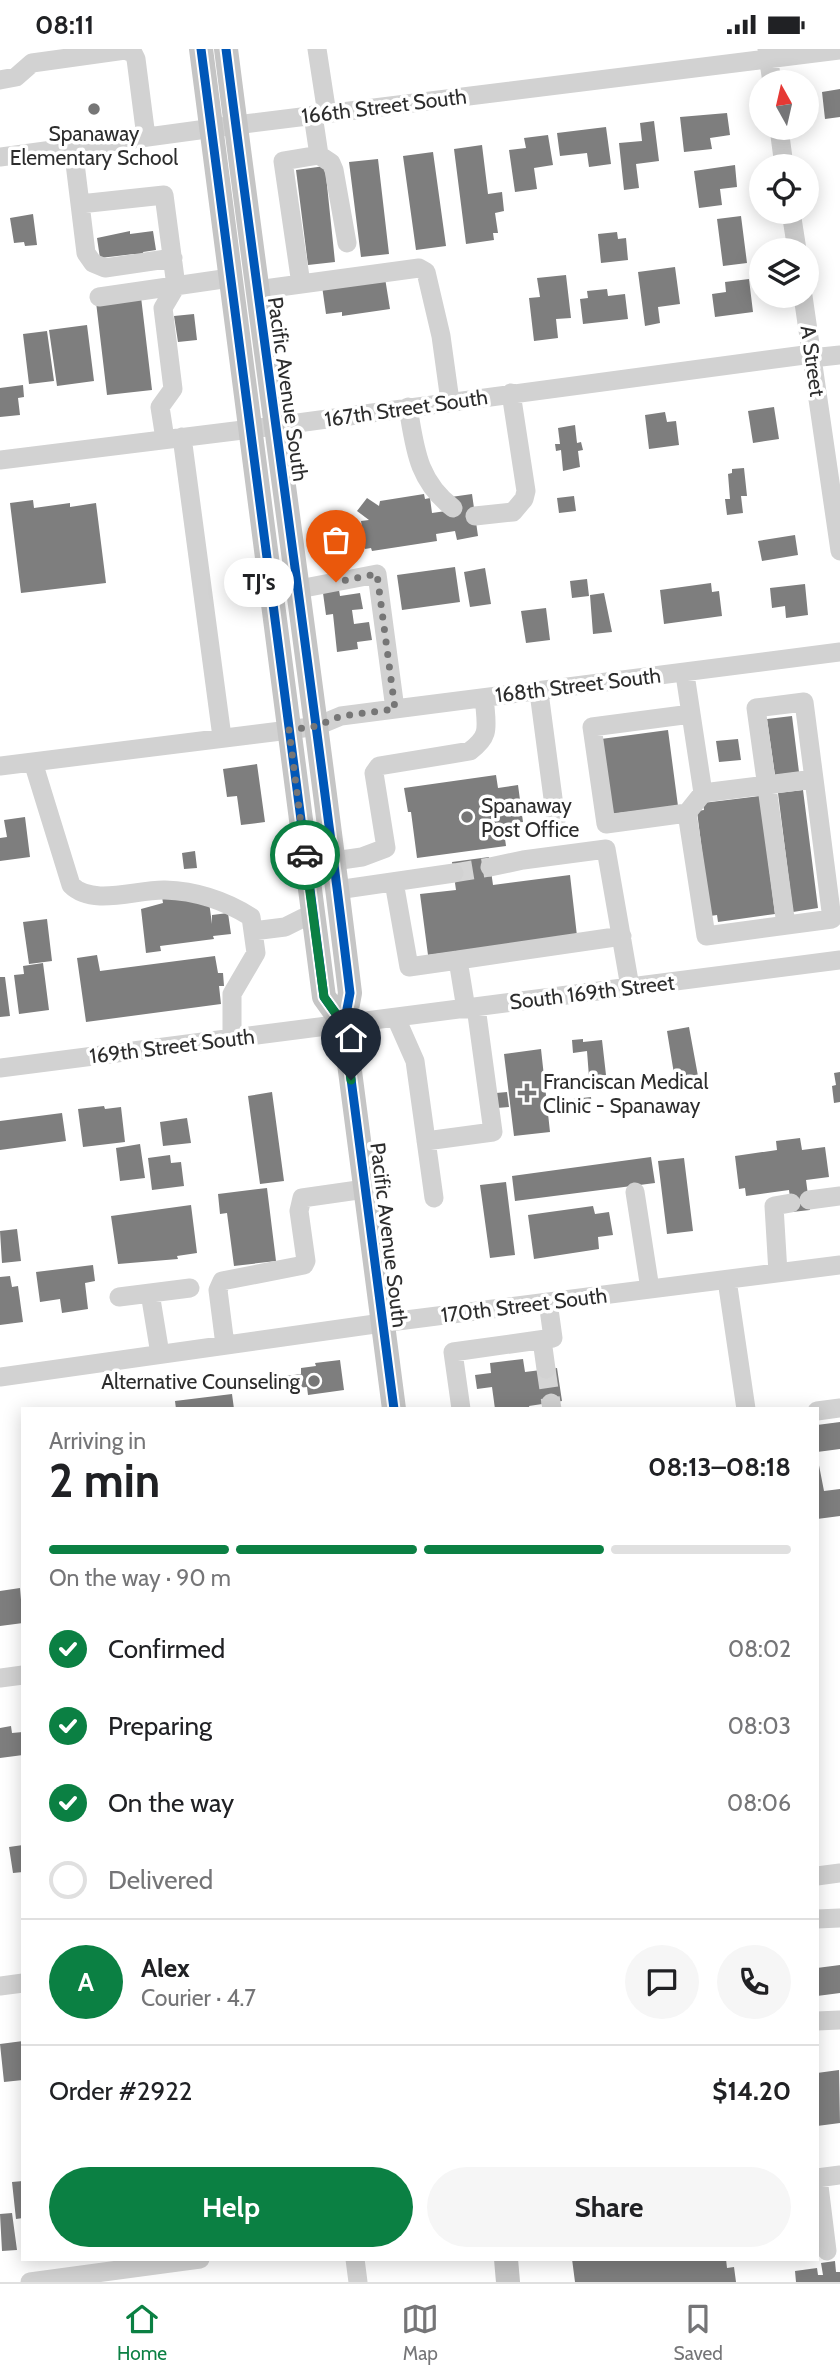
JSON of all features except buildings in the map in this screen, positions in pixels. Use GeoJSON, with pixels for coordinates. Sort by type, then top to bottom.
{"type":"FeatureCollection","features":[{"type":"Feature","properties":{"kind":"main road","name":"Pacific Avenue South"},"geometry":{"type":"LineString","coordinates":[[201,49],[224,126],[257,291],[334,861],[350,993],[344,1025],[394,1407]]}},
{"type":"Feature","properties":{"kind":"main road","name":"Pacific Avenue South"},"geometry":{"type":"LineString","coordinates":[[227,49],[224,126],[230,278],[324,997],[344,1025]]}},
{"type":"Feature","properties":{"kind":"main road"},"geometry":{"type":"LineString","coordinates":[[506,2261],[508,2282]]}},
{"type":"Feature","properties":{"kind":"street"},"geometry":{"type":"LineString","coordinates":[[317,49],[319,155]]}},
{"type":"Feature","properties":{"kind":"street"},"geometry":{"type":"LineString","coordinates":[[0,80],[16,77],[32,63],[125,50],[133,53],[146,137]]}},
{"type":"Feature","properties":{"kind":"street","name":"166th Street South"},"geometry":{"type":"LineString","coordinates":[[0,157],[768,54],[840,50]]}},
{"type":"Feature","properties":{"kind":"street"},"geometry":{"type":"LineString","coordinates":[[73,147],[86,253],[93,263],[105,268],[173,258]]}},
{"type":"Feature","properties":{"kind":"street"},"geometry":{"type":"LineString","coordinates":[[301,284],[283,161],[319,155],[331,163],[347,243]]}},
{"type":"Feature","properties":{"kind":"street"},"geometry":{"type":"LineString","coordinates":[[80,204],[164,195],[176,286],[163,308],[173,389],[160,407],[174,437],[222,737]]}},
{"type":"Feature","properties":{"kind":"street"},"geometry":{"type":"LineString","coordinates":[[257,291],[419,268],[429,277],[450,401]]}},
{"type":"Feature","properties":{"kind":"street"},"geometry":{"type":"LineString","coordinates":[[99,297],[230,278]]}},
{"type":"Feature","properties":{"kind":"street","name":"A Street"},"geometry":{"type":"LineString","coordinates":[[805,308],[840,551]]}},
{"type":"Feature","properties":{"kind":"street","name":"167th Street South"},"geometry":{"type":"LineString","coordinates":[[0,460],[812,354],[821,357],[840,355]]}},
{"type":"Feature","properties":{"kind":"street"},"geometry":{"type":"LineString","coordinates":[[475,516],[513,512],[524,499],[526,491],[511,393]]}},
{"type":"Feature","properties":{"kind":"street"},"geometry":{"type":"LineString","coordinates":[[408,407],[416,459],[437,496],[453,508]]}},
{"type":"Feature","properties":{"kind":"street"},"geometry":{"type":"LineString","coordinates":[[299,589],[377,574],[395,709]]}},
{"type":"Feature","properties":{"kind":"street","name":"168th Street South"},"geometry":{"type":"LineString","coordinates":[[317,726],[341,716],[840,652]]}},
{"type":"Feature","properties":{"kind":"street","name":"168th Street South"},"geometry":{"type":"LineString","coordinates":[[0,766],[317,726],[341,728],[840,662]]}},
{"type":"Feature","properties":{"kind":"street"},"geometry":{"type":"LineString","coordinates":[[686,681],[703,793]]}},
{"type":"Feature","properties":{"kind":"street"},"geometry":{"type":"LineString","coordinates":[[540,700],[556,821]]}},
{"type":"Feature","properties":{"kind":"street"},"geometry":{"type":"LineString","coordinates":[[687,813],[706,936],[832,919],[804,702],[755,708],[786,925]]}},
{"type":"Feature","properties":{"kind":"street"},"geometry":{"type":"LineString","coordinates":[[334,861],[362,857],[386,848],[374,773],[379,766],[470,751],[482,742],[487,729],[485,707]]}},
{"type":"Feature","properties":{"kind":"street"},"geometry":{"type":"LineString","coordinates":[[691,714],[592,727],[606,824],[687,813],[703,793],[814,779]]}},
{"type":"Feature","properties":{"kind":"street"},"geometry":{"type":"LineString","coordinates":[[33,762],[71,885],[77,891],[100,896],[164,890],[211,895],[251,917],[256,953],[232,994],[232,1039]]}},
{"type":"Feature","properties":{"kind":"street"},"geometry":{"type":"LineString","coordinates":[[490,867],[606,849],[630,987]]}},
{"type":"Feature","properties":{"kind":"street"},"geometry":{"type":"LineString","coordinates":[[337,890],[454,873]]}},
{"type":"Feature","properties":{"kind":"street"},"geometry":{"type":"LineString","coordinates":[[394,883],[409,967],[622,936]]}},
{"type":"Feature","properties":{"kind":"street"},"geometry":{"type":"LineString","coordinates":[[253,931],[285,927],[303,918],[313,918]]}},
{"type":"Feature","properties":{"kind":"street"},"geometry":{"type":"LineString","coordinates":[[426,1141],[493,1132],[471,1008],[458,960]]}},
{"type":"Feature","properties":{"kind":"street","name":"South 169th Street"},"geometry":{"type":"LineString","coordinates":[[344,1025],[840,960]]}},
{"type":"Feature","properties":{"kind":"street"},"geometry":{"type":"LineString","coordinates":[[396,1018],[415,1061],[434,1198]]}},
{"type":"Feature","properties":{"kind":"street","name":"169th Street South"},"geometry":{"type":"LineString","coordinates":[[0,1068],[344,1025]]}},
{"type":"Feature","properties":{"kind":"street"},"geometry":{"type":"LineString","coordinates":[[225,1345],[218,1290],[222,1281],[304,1265],[306,1261],[299,1211],[302,1198],[365,1189]]}},
{"type":"Feature","properties":{"kind":"street"},"geometry":{"type":"LineString","coordinates":[[635,1192],[649,1289]]}},
{"type":"Feature","properties":{"kind":"street"},"geometry":{"type":"LineString","coordinates":[[778,1273],[774,1206],[840,1196]]}},
{"type":"Feature","properties":{"kind":"street","name":"170th Street South"},"geometry":{"type":"LineString","coordinates":[[0,1377],[382,1323],[840,1265]]}},
{"type":"Feature","properties":{"kind":"street"},"geometry":{"type":"LineString","coordinates":[[727,1280],[746,1407]]}},
{"type":"Feature","properties":{"kind":"street"},"geometry":{"type":"LineString","coordinates":[[119,1297],[190,1288]]}},
{"type":"Feature","properties":{"kind":"street"},"geometry":{"type":"LineString","coordinates":[[150,1293],[160,1355]]}},
{"type":"Feature","properties":{"kind":"street"},"geometry":{"type":"LineString","coordinates":[[461,1407],[453,1352],[553,1338],[548,1302]]}},
{"type":"Feature","properties":{"kind":"street"},"geometry":{"type":"LineString","coordinates":[[542,1340],[546,1369]]}},
{"type":"Feature","properties":{"kind":"street"},"geometry":{"type":"LineString","coordinates":[[819,1411],[840,1408]]}},
{"type":"Feature","properties":{"kind":"street"},"geometry":{"type":"LineString","coordinates":[[0,1678],[21,1675]]}},
{"type":"Feature","properties":{"kind":"street"},"geometry":{"type":"LineString","coordinates":[[819,1876],[840,1873]]}},
{"type":"Feature","properties":{"kind":"street"},"geometry":{"type":"LineString","coordinates":[[819,1919],[840,1917]]}},
{"type":"Feature","properties":{"kind":"street"},"geometry":{"type":"LineString","coordinates":[[0,1986],[21,1983]]}},
{"type":"Feature","properties":{"kind":"street"},"geometry":{"type":"LineString","coordinates":[[819,2021],[840,2020]]}},
{"type":"Feature","properties":{"kind":"street"},"geometry":{"type":"LineString","coordinates":[[819,2178],[840,2175]]}},
{"type":"Feature","properties":{"kind":"street"},"geometry":{"type":"LineString","coordinates":[[819,2186],[827,2251]]}},
{"type":"Feature","properties":{"kind":"street"},"geometry":{"type":"LineString","coordinates":[[30,2282],[185,2261]]}},
{"type":"Feature","properties":{"kind":"street"},"geometry":{"type":"LineString","coordinates":[[355,2261],[358,2282]]}},
{"type":"Feature","properties":{"kind":"tunnel"},"geometry":{"type":"LineString","coordinates":[[454,873],[490,867]]}},
{"type":"Feature","properties":{"kind":"tunnel"},"geometry":{"type":"LineString","coordinates":[[546,1369],[551,1403]]}},
{"type":"Feature","properties":{"kind":"cycle path"},"geometry":{"type":"LineString","coordinates":[[201,49],[324,997],[344,1025]]}},
{"type":"Feature","properties":{"kind":"cycle path"},"geometry":{"type":"LineString","coordinates":[[226,49],[350,993],[344,1025],[394,1407]]}},
{"type":"Feature","properties":{"kind":"way so far"},"geometry":{"type":"LineString","coordinates":[[305,855],[289,730],[317,726],[341,716],[395,709],[377,574],[336,582]]}},
{"type":"Feature","properties":{"kind":"place","name":"Spanaway Elementary School"},"geometry":{"type":"Point","coordinates":[94,109]}},
{"type":"Feature","properties":{"kind":"place","name":"TJ's"},"geometry":{"type":"Point","coordinates":[336,582]}},
{"type":"Feature","properties":{"kind":"place","name":"Spanaway Post Office"},"geometry":{"type":"Point","coordinates":[467,817]}},
{"type":"Feature","properties":{"kind":"place","name":"Franciscan Medical Clinic - Spanaway"},"geometry":{"type":"Point","coordinates":[527,1093]}},
{"type":"Feature","properties":{"kind":"place","name":"Alternative Counseling"},"geometry":{"type":"Point","coordinates":[314,1381]}},
{"type":"Feature","properties":{"kind":"route"},"geometry":{"type":"LineString","coordinates":[[305,855],[324,997],[344,1025],[351,1080]]}}]}
